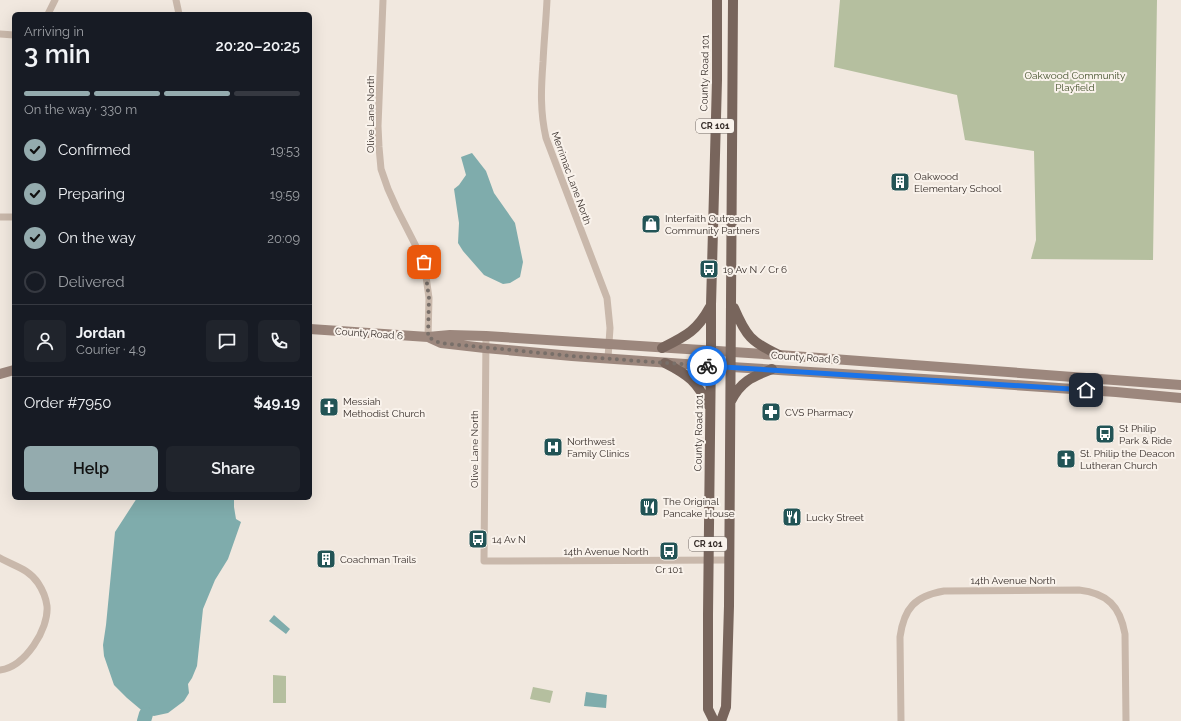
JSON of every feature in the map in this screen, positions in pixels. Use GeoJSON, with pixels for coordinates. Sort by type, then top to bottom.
{"type":"FeatureCollection","features":[{"type":"Feature","properties":{"kind":"main road","name":"County Road 101"},"geometry":{"type":"LineString","coordinates":[[714,721],[708,709],[708,560],[711,305],[718,0]]}},
{"type":"Feature","properties":{"kind":"main road","name":"CR 101"},"geometry":{"type":"LineString","coordinates":[[721,721],[726,707],[729,606],[733,0]]}},
{"type":"Feature","properties":{"kind":"main road"},"geometry":{"type":"LineString","coordinates":[[732,303],[740,323],[747,335],[762,347],[779,355]]}},
{"type":"Feature","properties":{"kind":"main road"},"geometry":{"type":"LineString","coordinates":[[662,348],[681,339],[692,331],[703,319],[711,305]]}},
{"type":"Feature","properties":{"kind":"main road","name":"County Road 6"},"geometry":{"type":"LineString","coordinates":[[312,329],[428,337],[450,335],[486,336],[730,351],[1181,385]]}},
{"type":"Feature","properties":{"kind":"main road","name":"County Road 6"},"geometry":{"type":"LineString","coordinates":[[428,337],[440,343],[485,348],[665,363],[1116,392],[1181,398]]}},
{"type":"Feature","properties":{"kind":"main road"},"geometry":{"type":"LineString","coordinates":[[665,363],[681,371],[694,381],[702,392],[710,409]]}},
{"type":"Feature","properties":{"kind":"main road"},"geometry":{"type":"LineString","coordinates":[[730,402],[736,390],[745,382],[772,369]]}},
{"type":"Feature","properties":{"kind":"main road"},"geometry":{"type":"LineString","coordinates":[[0,374],[12,371]]}},
{"type":"Feature","properties":{"kind":"street"},"geometry":{"type":"LineString","coordinates":[[49,12],[54,0]]}},
{"type":"Feature","properties":{"kind":"street"},"geometry":{"type":"LineString","coordinates":[[176,0],[179,12]]}},
{"type":"Feature","properties":{"kind":"street","name":"Olive Lane North"},"geometry":{"type":"LineString","coordinates":[[383,0],[378,126],[381,169],[397,209],[424,262],[429,298],[428,337]]}},
{"type":"Feature","properties":{"kind":"street","name":"Merrimac Lane North"},"geometry":{"type":"LineString","coordinates":[[547,0],[541,95],[542,122],[546,138],[606,298],[610,328],[608,358]]}},
{"type":"Feature","properties":{"kind":"street"},"geometry":{"type":"LineString","coordinates":[[0,34],[12,36]]}},
{"type":"Feature","properties":{"kind":"street"},"geometry":{"type":"LineString","coordinates":[[0,217],[12,217]]}},
{"type":"Feature","properties":{"kind":"street","name":"Olive Lane North"},"geometry":{"type":"LineString","coordinates":[[484,561],[486,336]]}},
{"type":"Feature","properties":{"kind":"street"},"geometry":{"type":"LineString","coordinates":[[0,558],[30,573],[38,582],[44,593],[47,605],[43,629],[30,651],[23,659],[13,666],[0,670]]}},
{"type":"Feature","properties":{"kind":"street","name":"14th Avenue North"},"geometry":{"type":"LineString","coordinates":[[484,561],[729,560]]}},
{"type":"Feature","properties":{"kind":"street","name":"14th Avenue North"},"geometry":{"type":"LineString","coordinates":[[901,721],[900,636],[906,614],[913,604],[922,597],[944,591],[1079,590],[1090,591],[1111,602],[1123,622],[1125,634],[1126,721]]}},
{"type":"Feature","properties":{"kind":"green space","name":"Oakwood Community Playfield"},"geometry":{"type":"Polygon","coordinates":[[[840,0],[1157,0],[1153,260],[1031,259],[1036,240],[1034,151],[965,140],[957,95],[834,67],[840,0]]]}},
{"type":"Feature","properties":{"kind":"green space"},"geometry":{"type":"Polygon","coordinates":[[[273,675],[286,676],[286,703],[273,703],[273,675]]]}},
{"type":"Feature","properties":{"kind":"green space"},"geometry":{"type":"Polygon","coordinates":[[[533,687],[553,691],[550,703],[530,699],[533,687]]]}},
{"type":"Feature","properties":{"kind":"water"},"geometry":{"type":"Polygon","coordinates":[[[472,153],[486,171],[494,193],[515,223],[523,262],[520,277],[510,283],[503,284],[484,275],[458,243],[459,223],[454,189],[466,175],[461,157],[472,153]]]}},
{"type":"Feature","properties":{"kind":"water"},"geometry":{"type":"Polygon","coordinates":[[[136,500],[234,500],[236,519],[241,522],[228,559],[215,580],[203,609],[197,666],[188,684],[189,693],[184,701],[168,713],[154,716],[146,714],[127,698],[114,685],[104,656],[103,645],[115,532],[136,500]]]}},
{"type":"Feature","properties":{"kind":"water"},"geometry":{"type":"Polygon","coordinates":[[[274,615],[290,629],[286,634],[269,621],[274,615]]]}},
{"type":"Feature","properties":{"kind":"water"},"geometry":{"type":"Polygon","coordinates":[[[586,692],[607,695],[606,708],[584,706],[586,692]]]}},
{"type":"Feature","properties":{"kind":"waterway"},"geometry":{"type":"LineString","coordinates":[[144,721],[146,714]]}},
{"type":"Feature","properties":{"kind":"way so far"},"geometry":{"type":"LineString","coordinates":[[424,262],[429,298],[428,337],[440,343],[572,356],[707,366]]}},
{"type":"Feature","properties":{"kind":"place","name":"Oakwood Elementary School"},"geometry":{"type":"Point","coordinates":[900,182]}},
{"type":"Feature","properties":{"kind":"place","name":"Interfaith Outreach Community Partners"},"geometry":{"type":"Point","coordinates":[651,224]}},
{"type":"Feature","properties":{"kind":"place","name":"19 Av N / Cr 6"},"geometry":{"type":"Point","coordinates":[709,269]}},
{"type":"Feature","properties":{"kind":"place","name":"Messiah Methodist Church"},"geometry":{"type":"Point","coordinates":[329,407]}},
{"type":"Feature","properties":{"kind":"place","name":"CVS Pharmacy"},"geometry":{"type":"Point","coordinates":[771,412]}},
{"type":"Feature","properties":{"kind":"place","name":"St Philip Park & Ride"},"geometry":{"type":"Point","coordinates":[1105,434]}},
{"type":"Feature","properties":{"kind":"place","name":"Northwest Family Clinics"},"geometry":{"type":"Point","coordinates":[553,447]}},
{"type":"Feature","properties":{"kind":"place","name":"St. Philip the Deacon Lutheran Church"},"geometry":{"type":"Point","coordinates":[1066,459]}},
{"type":"Feature","properties":{"kind":"place","name":"The Original Pancake House"},"geometry":{"type":"Point","coordinates":[649,507]}},
{"type":"Feature","properties":{"kind":"place","name":"Lucky Street"},"geometry":{"type":"Point","coordinates":[792,517]}},
{"type":"Feature","properties":{"kind":"place","name":"14 Av N"},"geometry":{"type":"Point","coordinates":[478,539]}},
{"type":"Feature","properties":{"kind":"place","name":"Cr 101"},"geometry":{"type":"Point","coordinates":[669,551]}},
{"type":"Feature","properties":{"kind":"place","name":"Coachman Trails"},"geometry":{"type":"Point","coordinates":[326,559]}},
{"type":"Feature","properties":{"kind":"route"},"geometry":{"type":"LineString","coordinates":[[707,366],[1086,390]]}}]}
